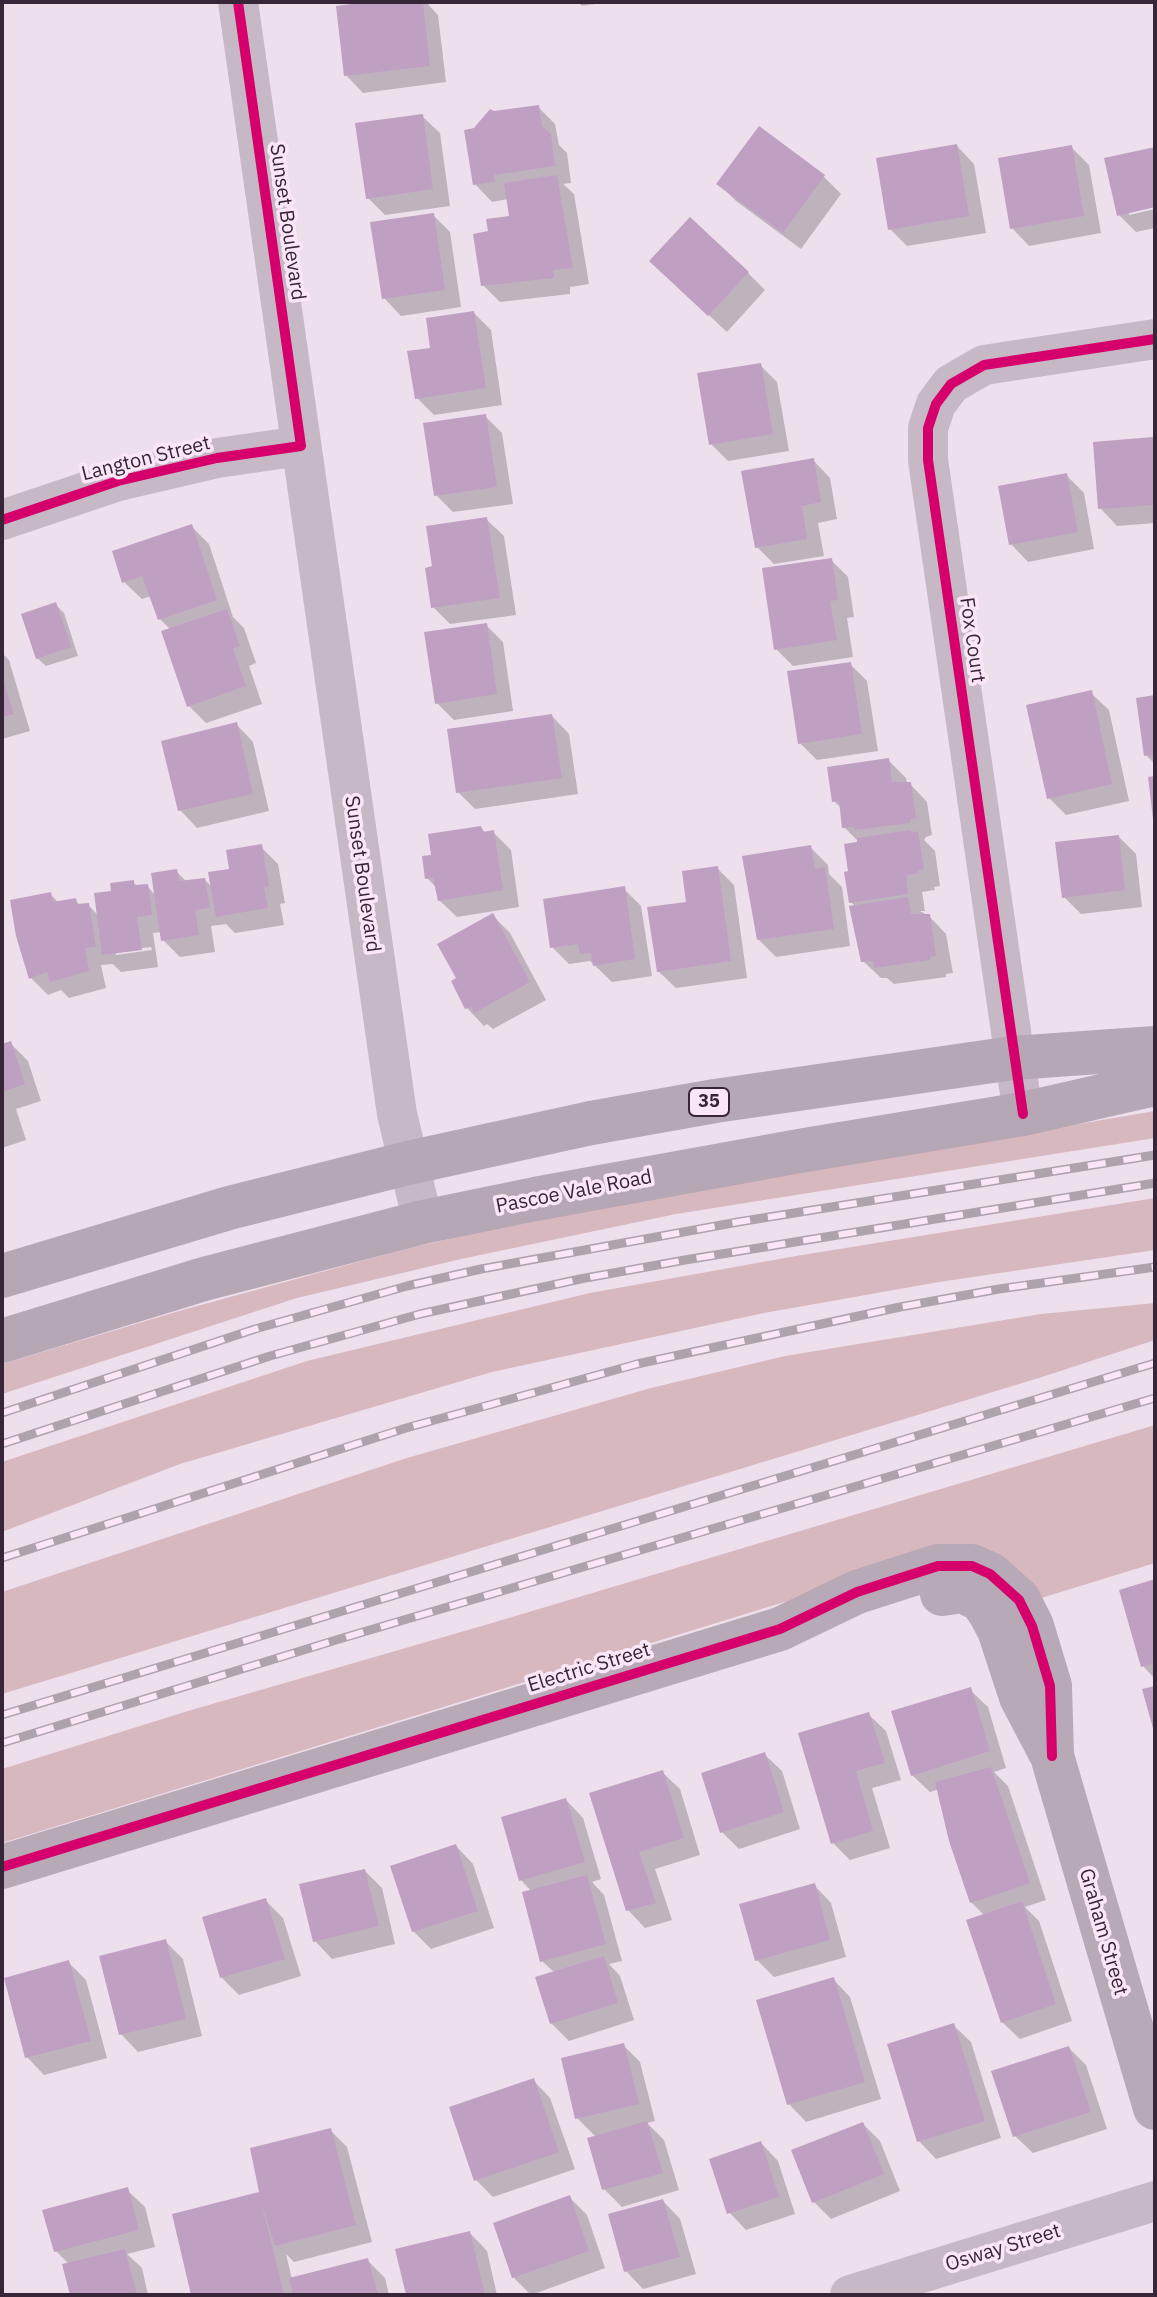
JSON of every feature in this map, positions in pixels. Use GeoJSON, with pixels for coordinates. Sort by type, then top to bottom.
{"type":"FeatureCollection","features":[{"type":"Feature","properties":{"kind":"main road","name":"35"},"geometry":{"type":"LineString","coordinates":[[2,1276],[229,1208],[408,1163],[591,1123],[715,1101],[1013,1058],[1155,1048]]}},
{"type":"Feature","properties":{"kind":"main road","name":"Pascoe Vale Road"},"geometry":{"type":"LineString","coordinates":[[2,1341],[204,1279],[423,1222],[730,1164],[1023,1114],[1155,1084]]}},
{"type":"Feature","properties":{"kind":"street","name":"Sunset Boulevard"},"geometry":{"type":"LineString","coordinates":[[238,2],[397,1114],[423,1222]]}},
{"type":"Feature","properties":{"kind":"street","name":"Fox Court"},"geometry":{"type":"LineString","coordinates":[[1023,1114],[928,460],[928,428],[936,404],[951,384],[984,365],[1155,339]]}},
{"type":"Feature","properties":{"kind":"street","name":"Langton Street"},"geometry":{"type":"LineString","coordinates":[[2,520],[133,478],[217,458],[301,446]]}},
{"type":"Feature","properties":{"kind":"street","name":"Electric Street"},"geometry":{"type":"LineString","coordinates":[[2,1867],[780,1629],[865,1617],[952,1591],[963,1591],[981,1600],[990,1613],[999,1630],[1021,1697],[1052,1756]]}},
{"type":"Feature","properties":{"kind":"street","name":"Graham Street"},"geometry":{"type":"LineString","coordinates":[[1052,1756],[1155,2108]]}},
{"type":"Feature","properties":{"kind":"street","name":"Osway Street"},"geometry":{"type":"LineString","coordinates":[[850,2295],[1155,2201]]}},
{"type":"Feature","properties":{"kind":"shaded area"},"geometry":{"type":"Polygon","coordinates":[[[1155,1111],[1155,1138],[676,1214],[461,1259],[297,1298],[2,1394],[2,1364],[179,1311],[409,1248],[595,1206],[1155,1111]]]}},
{"type":"Feature","properties":{"kind":"shaded area"},"geometry":{"type":"Polygon","coordinates":[[[1155,1198],[1155,1250],[939,1282],[764,1313],[492,1372],[180,1464],[2,1532],[2,1462],[307,1361],[590,1293],[1155,1198]]]}},
{"type":"Feature","properties":{"kind":"shaded area"},"geometry":{"type":"Polygon","coordinates":[[[1155,1303],[1155,1340],[2,1694],[2,1592],[407,1458],[651,1388],[785,1356],[1041,1314],[1155,1303]]]}},
{"type":"Feature","properties":{"kind":"shaded area"},"geometry":{"type":"Polygon","coordinates":[[[1155,1425],[1155,1563],[1038,1599],[937,1555],[2,1843],[2,1769],[188,1711],[1155,1425]]]}},
{"type":"Feature","properties":{"kind":"building"},"geometry":{"type":"Polygon","coordinates":[[[367,2],[423,2],[430,66],[344,76],[336,6],[367,2]]]}},
{"type":"Feature","properties":{"kind":"building"},"geometry":{"type":"Polygon","coordinates":[[[539,105],[542,126],[551,134],[555,166],[494,175],[495,182],[473,185],[464,130],[474,128],[490,109],[539,105]]]}},
{"type":"Feature","properties":{"kind":"building"},"geometry":{"type":"Polygon","coordinates":[[[423,114],[433,189],[366,199],[355,123],[423,114]]]}},
{"type":"Feature","properties":{"kind":"building"},"geometry":{"type":"Polygon","coordinates":[[[759,126],[825,175],[783,233],[716,184],[759,126]]]}},
{"type":"Feature","properties":{"kind":"building"},"geometry":{"type":"Polygon","coordinates":[[[957,144],[969,216],[888,230],[876,158],[957,144]]]}},
{"type":"Feature","properties":{"kind":"building"},"geometry":{"type":"Polygon","coordinates":[[[1072,145],[1084,216],[1010,229],[998,158],[1072,145]]]}},
{"type":"Feature","properties":{"kind":"building"},"geometry":{"type":"Polygon","coordinates":[[[1155,147],[1155,207],[1117,216],[1104,158],[1155,147]]]}},
{"type":"Feature","properties":{"kind":"building"},"geometry":{"type":"Polygon","coordinates":[[[557,175],[573,268],[553,270],[554,278],[481,286],[473,234],[488,231],[486,219],[509,216],[504,183],[557,175]]]}},
{"type":"Feature","properties":{"kind":"building"},"geometry":{"type":"Polygon","coordinates":[[[434,213],[445,290],[382,299],[370,222],[434,213]]]}},
{"type":"Feature","properties":{"kind":"building"},"geometry":{"type":"Polygon","coordinates":[[[690,217],[749,272],[708,316],[649,261],[690,217]]]}},
{"type":"Feature","properties":{"kind":"building"},"geometry":{"type":"Polygon","coordinates":[[[474,311],[486,388],[415,399],[407,351],[430,348],[426,318],[474,311]]]}},
{"type":"Feature","properties":{"kind":"building"},"geometry":{"type":"Polygon","coordinates":[[[761,363],[773,434],[709,445],[697,373],[761,363]]]}},
{"type":"Feature","properties":{"kind":"building"},"geometry":{"type":"Polygon","coordinates":[[[486,414],[497,487],[434,496],[423,423],[486,414]]]}},
{"type":"Feature","properties":{"kind":"building"},"geometry":{"type":"Polygon","coordinates":[[[1153,437],[1155,505],[1098,509],[1093,442],[1153,437]]]}},
{"type":"Feature","properties":{"kind":"building"},"geometry":{"type":"Polygon","coordinates":[[[814,458],[821,502],[802,506],[807,539],[755,548],[741,471],[814,458]]]}},
{"type":"Feature","properties":{"kind":"building"},"geometry":{"type":"Polygon","coordinates":[[[1067,473],[1078,532],[1009,545],[998,486],[1067,473]]]}},
{"type":"Feature","properties":{"kind":"building"},"geometry":{"type":"Polygon","coordinates":[[[487,517],[500,598],[431,608],[425,568],[432,566],[426,526],[487,517]]]}},
{"type":"Feature","properties":{"kind":"building"},"geometry":{"type":"Polygon","coordinates":[[[192,524],[217,600],[158,620],[142,576],[122,583],[112,551],[192,524]]]}},
{"type":"Feature","properties":{"kind":"building"},"geometry":{"type":"Polygon","coordinates":[[[832,558],[838,600],[830,601],[837,640],[774,650],[762,568],[832,558]]]}},
{"type":"Feature","properties":{"kind":"building"},"geometry":{"type":"Polygon","coordinates":[[[56,602],[71,647],[36,659],[21,614],[56,602]]]}},
{"type":"Feature","properties":{"kind":"building"},"geometry":{"type":"Polygon","coordinates":[[[227,609],[240,646],[233,649],[246,686],[187,707],[161,631],[227,609]]]}},
{"type":"Feature","properties":{"kind":"building"},"geometry":{"type":"Polygon","coordinates":[[[487,623],[497,694],[435,704],[424,632],[487,623]]]}},
{"type":"Feature","properties":{"kind":"building"},"geometry":{"type":"Polygon","coordinates":[[[851,662],[862,734],[798,744],[787,671],[851,662]]]}},
{"type":"Feature","properties":{"kind":"building"},"geometry":{"type":"Polygon","coordinates":[[[2,677],[14,714],[2,717],[2,677]]]}},
{"type":"Feature","properties":{"kind":"building"},"geometry":{"type":"Polygon","coordinates":[[[1092,690],[1112,784],[1047,799],[1026,705],[1092,690]]]}},
{"type":"Feature","properties":{"kind":"building"},"geometry":{"type":"Polygon","coordinates":[[[1155,695],[1155,754],[1144,756],[1136,698],[1155,695]]]}},
{"type":"Feature","properties":{"kind":"building"},"geometry":{"type":"Polygon","coordinates":[[[552,714],[562,778],[456,793],[447,729],[552,714]]]}},
{"type":"Feature","properties":{"kind":"building"},"geometry":{"type":"Polygon","coordinates":[[[237,722],[253,794],[178,811],[161,741],[237,722]]]}},
{"type":"Feature","properties":{"kind":"building"},"geometry":{"type":"Polygon","coordinates":[[[889,758],[892,782],[911,782],[916,818],[910,823],[855,830],[854,827],[842,828],[839,801],[832,802],[827,767],[889,758]]]}},
{"type":"Feature","properties":{"kind":"building"},"geometry":{"type":"Polygon","coordinates":[[[1155,776],[1155,819],[1153,819],[1148,777],[1155,776]]]}},
{"type":"Feature","properties":{"kind":"building"},"geometry":{"type":"Polygon","coordinates":[[[481,826],[483,832],[494,830],[503,890],[438,901],[433,878],[425,879],[422,856],[431,855],[428,834],[481,826]]]}},
{"type":"Feature","properties":{"kind":"building"},"geometry":{"type":"Polygon","coordinates":[[[911,830],[911,833],[918,831],[924,869],[906,875],[908,894],[849,903],[844,844],[857,842],[857,838],[911,830]]]}},
{"type":"Feature","properties":{"kind":"building"},"geometry":{"type":"Polygon","coordinates":[[[1119,835],[1125,890],[1062,898],[1055,842],[1119,835]]]}},
{"type":"Feature","properties":{"kind":"building"},"geometry":{"type":"Polygon","coordinates":[[[262,844],[269,886],[264,887],[268,908],[216,917],[208,872],[229,869],[226,850],[262,844]]]}},
{"type":"Feature","properties":{"kind":"building"},"geometry":{"type":"Polygon","coordinates":[[[811,845],[815,869],[825,867],[834,929],[757,940],[742,856],[811,845]]]}},
{"type":"Feature","properties":{"kind":"building"},"geometry":{"type":"Polygon","coordinates":[[[718,866],[731,961],[657,972],[647,907],[686,902],[682,871],[718,866]]]}},
{"type":"Feature","properties":{"kind":"building"},"geometry":{"type":"Polygon","coordinates":[[[177,869],[179,881],[205,878],[210,908],[195,910],[199,935],[161,941],[151,873],[177,869]]]}},
{"type":"Feature","properties":{"kind":"building"},"geometry":{"type":"Polygon","coordinates":[[[134,880],[134,885],[148,884],[152,915],[137,917],[142,950],[102,955],[94,893],[111,891],[110,883],[134,880]]]}},
{"type":"Feature","properties":{"kind":"building"},"geometry":{"type":"Polygon","coordinates":[[[625,886],[635,959],[593,966],[591,953],[580,954],[578,944],[550,948],[543,899],[625,886]]]}},
{"type":"Feature","properties":{"kind":"building"},"geometry":{"type":"Polygon","coordinates":[[[51,892],[53,902],[76,898],[77,904],[89,903],[96,947],[85,948],[89,971],[50,982],[47,972],[29,979],[16,936],[10,900],[51,892]]]}},
{"type":"Feature","properties":{"kind":"building"},"geometry":{"type":"Polygon","coordinates":[[[908,897],[911,914],[930,914],[936,956],[930,957],[930,960],[874,968],[873,961],[861,962],[849,906],[908,897]]]}},
{"type":"Feature","properties":{"kind":"building"},"geometry":{"type":"Polygon","coordinates":[[[493,913],[530,982],[474,1013],[471,1007],[465,1009],[451,981],[456,978],[437,944],[493,913]]]}},
{"type":"Feature","properties":{"kind":"building"},"geometry":{"type":"Polygon","coordinates":[[[11,1041],[25,1084],[2,1092],[2,1044],[11,1041]]]}},
{"type":"Feature","properties":{"kind":"building"},"geometry":{"type":"Polygon","coordinates":[[[1155,1579],[1155,1663],[1141,1667],[1119,1590],[1155,1579]]]}},
{"type":"Feature","properties":{"kind":"building"},"geometry":{"type":"Polygon","coordinates":[[[1155,1686],[1155,1732],[1154,1732],[1142,1689],[1155,1686]]]}},
{"type":"Feature","properties":{"kind":"building"},"geometry":{"type":"Polygon","coordinates":[[[971,1687],[990,1751],[911,1776],[891,1711],[971,1687]]]}},
{"type":"Feature","properties":{"kind":"building"},"geometry":{"type":"Polygon","coordinates":[[[869,1712],[885,1763],[856,1771],[873,1831],[831,1844],[798,1733],[869,1712]]]}},
{"type":"Feature","properties":{"kind":"building"},"geometry":{"type":"Polygon","coordinates":[[[765,1752],[784,1812],[720,1833],[701,1773],[765,1752]]]}},
{"type":"Feature","properties":{"kind":"building"},"geometry":{"type":"Polygon","coordinates":[[[991,1767],[1030,1883],[970,1903],[949,1841],[935,1782],[991,1767]]]}},
{"type":"Feature","properties":{"kind":"building"},"geometry":{"type":"Polygon","coordinates":[[[663,1770],[684,1838],[639,1852],[656,1903],[626,1911],[589,1793],[663,1770]]]}},
{"type":"Feature","properties":{"kind":"building"},"geometry":{"type":"Polygon","coordinates":[[[566,1798],[585,1862],[519,1881],[501,1817],[566,1798]]]}},
{"type":"Feature","properties":{"kind":"building"},"geometry":{"type":"Polygon","coordinates":[[[456,1844],[478,1911],[412,1932],[390,1866],[456,1844]]]}},
{"type":"Feature","properties":{"kind":"building"},"geometry":{"type":"Polygon","coordinates":[[[365,1869],[379,1926],[313,1942],[299,1884],[365,1869]]]}},
{"type":"Feature","properties":{"kind":"building"},"geometry":{"type":"Polygon","coordinates":[[[587,1875],[606,1944],[540,1962],[522,1892],[587,1875]]]}},
{"type":"Feature","properties":{"kind":"building"},"geometry":{"type":"Polygon","coordinates":[[[815,1883],[830,1940],[755,1961],[739,1904],[815,1883]]]}},
{"type":"Feature","properties":{"kind":"building"},"geometry":{"type":"Polygon","coordinates":[[[266,1898],[285,1959],[220,1978],[202,1917],[266,1898]]]}},
{"type":"Feature","properties":{"kind":"building"},"geometry":{"type":"Polygon","coordinates":[[[1022,1901],[1056,2004],[1001,2023],[966,1920],[1022,1901]]]}},
{"type":"Feature","properties":{"kind":"building"},"geometry":{"type":"Polygon","coordinates":[[[166,1939],[186,2019],[119,2035],[99,1956],[166,1939]]]}},
{"type":"Feature","properties":{"kind":"building"},"geometry":{"type":"Polygon","coordinates":[[[604,1956],[618,2003],[550,2024],[535,1977],[604,1956]]]}},
{"type":"Feature","properties":{"kind":"building"},"geometry":{"type":"Polygon","coordinates":[[[69,1960],[91,2041],[25,2058],[4,1978],[69,1960]]]}},
{"type":"Feature","properties":{"kind":"building"},"geometry":{"type":"Polygon","coordinates":[[[834,1977],[865,2082],[787,2105],[756,2000],[834,1977]]]}},
{"type":"Feature","properties":{"kind":"building"},"geometry":{"type":"Polygon","coordinates":[[[954,2023],[985,2121],[917,2142],[887,2044],[954,2023]]]}},
{"type":"Feature","properties":{"kind":"building"},"geometry":{"type":"Polygon","coordinates":[[[624,2043],[639,2104],[575,2119],[561,2058],[624,2043]]]}},
{"type":"Feature","properties":{"kind":"building"},"geometry":{"type":"Polygon","coordinates":[[[1069,2046],[1091,2112],[1013,2137],[991,2071],[1069,2046]]]}},
{"type":"Feature","properties":{"kind":"building"},"geometry":{"type":"Polygon","coordinates":[[[534,2078],[559,2152],[474,2181],[449,2107],[534,2078]]]}},
{"type":"Feature","properties":{"kind":"building"},"geometry":{"type":"Polygon","coordinates":[[[647,2121],[663,2173],[602,2190],[587,2138],[647,2121]]]}},
{"type":"Feature","properties":{"kind":"building"},"geometry":{"type":"Polygon","coordinates":[[[863,2122],[884,2174],[812,2203],[791,2150],[863,2122]]]}},
{"type":"Feature","properties":{"kind":"building"},"geometry":{"type":"Polygon","coordinates":[[[331,2128],[356,2225],[275,2246],[262,2205],[284,2295],[191,2295],[172,2214],[259,2192],[250,2148],[331,2128]]]}},
{"type":"Feature","properties":{"kind":"building"},"geometry":{"type":"Polygon","coordinates":[[[761,2141],[779,2197],[727,2214],[709,2159],[761,2141]]]}},
{"type":"Feature","properties":{"kind":"building"},"geometry":{"type":"Polygon","coordinates":[[[128,2187],[139,2230],[54,2252],[42,2210],[128,2187]]]}},
{"type":"Feature","properties":{"kind":"building"},"geometry":{"type":"Polygon","coordinates":[[[570,2195],[589,2251],[512,2278],[493,2223],[570,2195]]]}},
{"type":"Feature","properties":{"kind":"building"},"geometry":{"type":"Polygon","coordinates":[[[663,2199],[680,2257],[624,2272],[608,2214],[663,2199]]]}},
{"type":"Feature","properties":{"kind":"building"},"geometry":{"type":"Polygon","coordinates":[[[470,2231],[485,2295],[406,2295],[395,2249],[470,2231]]]}},
{"type":"Feature","properties":{"kind":"building"},"geometry":{"type":"Polygon","coordinates":[[[125,2249],[137,2295],[70,2295],[62,2264],[125,2249]]]}},
{"type":"Feature","properties":{"kind":"building"},"geometry":{"type":"Polygon","coordinates":[[[368,2258],[378,2295],[293,2295],[289,2278],[368,2258]]]}},
{"type":"Feature","properties":{"kind":"railway"},"geometry":{"type":"LineString","coordinates":[[2,1413],[255,1329],[407,1286],[481,1269],[738,1222],[1155,1155]]}},
{"type":"Feature","properties":{"kind":"railway"},"geometry":{"type":"LineString","coordinates":[[2,1444],[270,1356],[420,1314],[685,1260],[1155,1183]]}},
{"type":"Feature","properties":{"kind":"railway"},"geometry":{"type":"LineString","coordinates":[[2,1558],[406,1428],[637,1364],[900,1307],[999,1289],[1155,1267]]}},
{"type":"Feature","properties":{"kind":"railway"},"geometry":{"type":"LineString","coordinates":[[2,1715],[1155,1363]]}},
{"type":"Feature","properties":{"kind":"railway"},"geometry":{"type":"LineString","coordinates":[[2,1743],[336,1640],[1155,1398]]}},
{"type":"Feature","properties":{"kind":"cycle path"},"geometry":{"type":"LineString","coordinates":[[2,520],[118,481],[217,458],[301,446],[238,2]]}},
{"type":"Feature","properties":{"kind":"cycle path"},"geometry":{"type":"LineString","coordinates":[[1023,1114],[928,460],[928,428],[936,404],[951,384],[984,365],[1155,339]]}},
{"type":"Feature","properties":{"kind":"cycle path"},"geometry":{"type":"LineString","coordinates":[[2,1867],[780,1629],[857,1592],[938,1566],[972,1566],[990,1574],[1019,1600],[1032,1626],[1050,1686],[1052,1756]]}}]}
